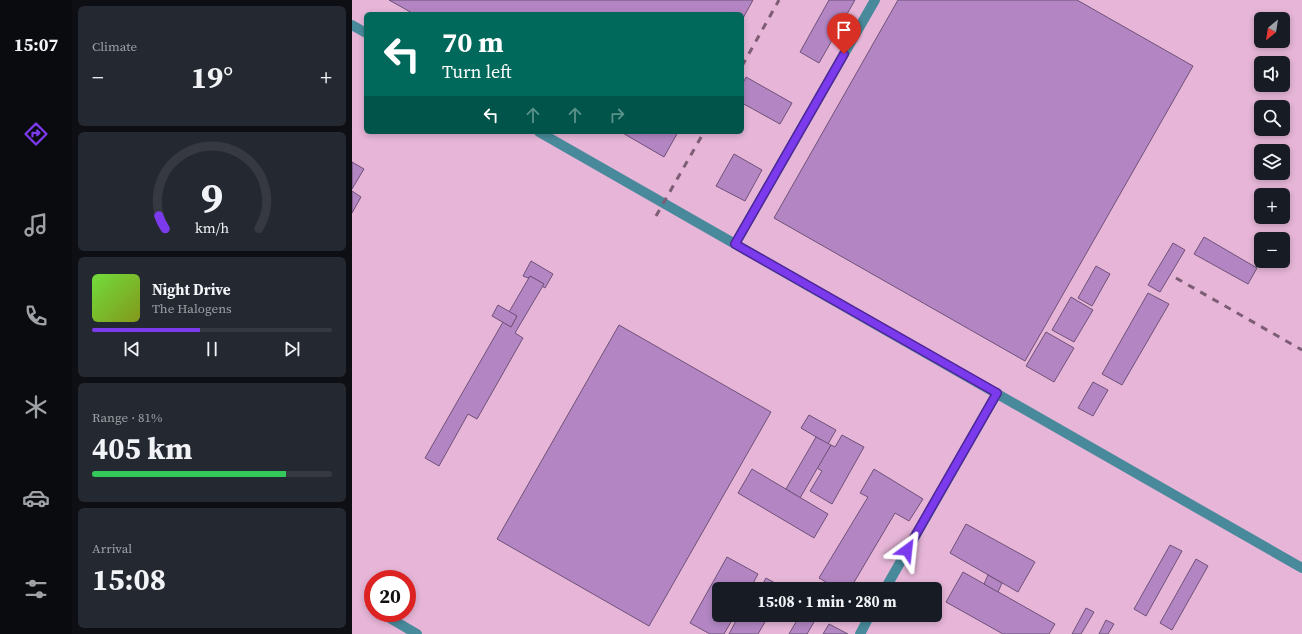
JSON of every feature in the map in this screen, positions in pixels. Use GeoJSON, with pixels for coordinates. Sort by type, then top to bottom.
{"type":"FeatureCollection","features":[{"type":"Feature","properties":{"kind":"lane"},"geometry":{"type":"LineString","coordinates":[[735,244],[875,0]]}},
{"type":"Feature","properties":{"kind":"lane"},"geometry":{"type":"LineString","coordinates":[[352,25],[364,32]]}},
{"type":"Feature","properties":{"kind":"lane"},"geometry":{"type":"LineString","coordinates":[[543,134],[1302,568]]}},
{"type":"Feature","properties":{"kind":"lane"},"geometry":{"type":"LineString","coordinates":[[889,582],[997,393]]}},
{"type":"Feature","properties":{"kind":"lane"},"geometry":{"type":"LineString","coordinates":[[396,622],[418,634]]}},
{"type":"Feature","properties":{"kind":"lane"},"geometry":{"type":"LineString","coordinates":[[860,634],[866,622]]}},
{"type":"Feature","properties":{"kind":"building"},"geometry":{"type":"Polygon","coordinates":[[[389,0],[753,0],[744,16],[744,12],[410,12],[389,0]]]}},
{"type":"Feature","properties":{"kind":"building"},"geometry":{"type":"Polygon","coordinates":[[[829,0],[855,0],[819,63],[800,52],[829,0]]]}},
{"type":"Feature","properties":{"kind":"building"},"geometry":{"type":"Polygon","coordinates":[[[898,0],[1077,0],[1193,66],[1025,361],[774,218],[898,0]]]}},
{"type":"Feature","properties":{"kind":"building"},"geometry":{"type":"Polygon","coordinates":[[[746,77],[792,103],[780,124],[744,104],[744,81],[746,77]]]}},
{"type":"Feature","properties":{"kind":"building"},"geometry":{"type":"Polygon","coordinates":[[[624,134],[677,134],[664,157],[624,134]]]}},
{"type":"Feature","properties":{"kind":"building"},"geometry":{"type":"Polygon","coordinates":[[[734,154],[762,170],[745,201],[716,186],[734,154]]]}},
{"type":"Feature","properties":{"kind":"building"},"geometry":{"type":"Polygon","coordinates":[[[352,162],[364,169],[352,189],[352,162]]]}},
{"type":"Feature","properties":{"kind":"building"},"geometry":{"type":"Polygon","coordinates":[[[352,191],[361,197],[352,213],[352,191]]]}},
{"type":"Feature","properties":{"kind":"building"},"geometry":{"type":"Polygon","coordinates":[[[1204,237],[1254,266],[1254,268],[1257,268],[1248,284],[1194,254],[1204,237]]]}},
{"type":"Feature","properties":{"kind":"building"},"geometry":{"type":"Polygon","coordinates":[[[1173,243],[1185,250],[1160,292],[1148,285],[1173,243]]]}},
{"type":"Feature","properties":{"kind":"building"},"geometry":{"type":"Polygon","coordinates":[[[531,261],[553,274],[545,288],[542,286],[544,284],[530,276],[528,278],[523,276],[531,261]]]}},
{"type":"Feature","properties":{"kind":"building"},"geometry":{"type":"Polygon","coordinates":[[[1096,266],[1110,274],[1092,306],[1078,298],[1096,266]]]}},
{"type":"Feature","properties":{"kind":"building"},"geometry":{"type":"Polygon","coordinates":[[[530,276],[544,284],[515,333],[523,338],[477,419],[468,414],[439,466],[425,458],[503,322],[511,327],[517,316],[509,312],[530,276]]]}},
{"type":"Feature","properties":{"kind":"building"},"geometry":{"type":"Polygon","coordinates":[[[1148,293],[1169,304],[1122,385],[1102,374],[1148,293]]]}},
{"type":"Feature","properties":{"kind":"building"},"geometry":{"type":"Polygon","coordinates":[[[1071,297],[1093,310],[1074,342],[1052,330],[1071,297]]]}},
{"type":"Feature","properties":{"kind":"building"},"geometry":{"type":"Polygon","coordinates":[[[498,305],[517,316],[511,327],[492,316],[498,305]]]}},
{"type":"Feature","properties":{"kind":"building"},"geometry":{"type":"Polygon","coordinates":[[[619,325],[771,412],[649,626],[497,539],[619,325]]]}},
{"type":"Feature","properties":{"kind":"building"},"geometry":{"type":"Polygon","coordinates":[[[1046,332],[1074,348],[1054,382],[1026,366],[1046,332]]]}},
{"type":"Feature","properties":{"kind":"building"},"geometry":{"type":"Polygon","coordinates":[[[1093,382],[1108,390],[1093,416],[1078,408],[1093,382]]]}},
{"type":"Feature","properties":{"kind":"building"},"geometry":{"type":"Polygon","coordinates":[[[809,415],[836,430],[828,444],[801,428],[809,415]]]}},
{"type":"Feature","properties":{"kind":"building"},"geometry":{"type":"Polygon","coordinates":[[[842,435],[864,447],[832,504],[810,491],[822,471],[817,468],[831,445],[835,447],[842,435]]]}},
{"type":"Feature","properties":{"kind":"building"},"geometry":{"type":"Polygon","coordinates":[[[816,437],[831,445],[800,498],[786,489],[816,437]]]}},
{"type":"Feature","properties":{"kind":"building"},"geometry":{"type":"Polygon","coordinates":[[[752,469],[828,514],[814,538],[738,493],[752,469]]]}},
{"type":"Feature","properties":{"kind":"building"},"geometry":{"type":"Polygon","coordinates":[[[874,469],[923,499],[909,521],[895,513],[854,582],[826,582],[819,578],[868,497],[860,493],[874,469]]]}},
{"type":"Feature","properties":{"kind":"building"},"geometry":{"type":"Polygon","coordinates":[[[966,524],[1035,562],[1018,592],[950,553],[966,524]]]}},
{"type":"Feature","properties":{"kind":"building"},"geometry":{"type":"Polygon","coordinates":[[[1170,545],[1182,551],[1146,616],[1134,609],[1170,545]]]}},
{"type":"Feature","properties":{"kind":"building"},"geometry":{"type":"Polygon","coordinates":[[[727,557],[758,574],[754,582],[713,582],[727,557]]]}},
{"type":"Feature","properties":{"kind":"building"},"geometry":{"type":"Polygon","coordinates":[[[1196,559],[1208,566],[1172,630],[1160,623],[1196,559]]]}},
{"type":"Feature","properties":{"kind":"building"},"geometry":{"type":"Polygon","coordinates":[[[963,572],[1055,624],[1049,634],[1003,634],[946,602],[963,572]]]}},
{"type":"Feature","properties":{"kind":"building"},"geometry":{"type":"Polygon","coordinates":[[[988,575],[1002,583],[998,592],[984,584],[988,575]]]}},
{"type":"Feature","properties":{"kind":"building"},"geometry":{"type":"Polygon","coordinates":[[[766,578],[773,582],[764,582],[766,578]]]}},
{"type":"Feature","properties":{"kind":"building"},"geometry":{"type":"Polygon","coordinates":[[[712,584],[712,622],[731,622],[724,634],[710,634],[690,623],[712,584]]]}},
{"type":"Feature","properties":{"kind":"building"},"geometry":{"type":"Polygon","coordinates":[[[1086,608],[1094,612],[1081,634],[1072,634],[1086,608]]]}},
{"type":"Feature","properties":{"kind":"building"},"geometry":{"type":"Polygon","coordinates":[[[1106,620],[1114,624],[1108,634],[1099,634],[1106,620]]]}},
{"type":"Feature","properties":{"kind":"building"},"geometry":{"type":"Polygon","coordinates":[[[735,622],[765,622],[758,634],[729,634],[735,622]]]}},
{"type":"Feature","properties":{"kind":"building"},"geometry":{"type":"Polygon","coordinates":[[[796,622],[814,622],[807,634],[789,634],[796,622]]]}},
{"type":"Feature","properties":{"kind":"building"},"geometry":{"type":"Polygon","coordinates":[[[829,624],[848,634],[823,634],[829,624]]]}},
{"type":"Feature","properties":{"kind":"railway"},"geometry":{"type":"LineString","coordinates":[[744,62],[779,0]]}},
{"type":"Feature","properties":{"kind":"railway"},"geometry":{"type":"LineString","coordinates":[[656,216],[703,134]]}},
{"type":"Feature","properties":{"kind":"railway"},"geometry":{"type":"LineString","coordinates":[[1176,278],[1302,350]]}},
{"type":"Feature","properties":{"kind":"route"},"geometry":{"type":"LineString","coordinates":[[844,54],[735,244],[997,393],[907,550]]}}]}
